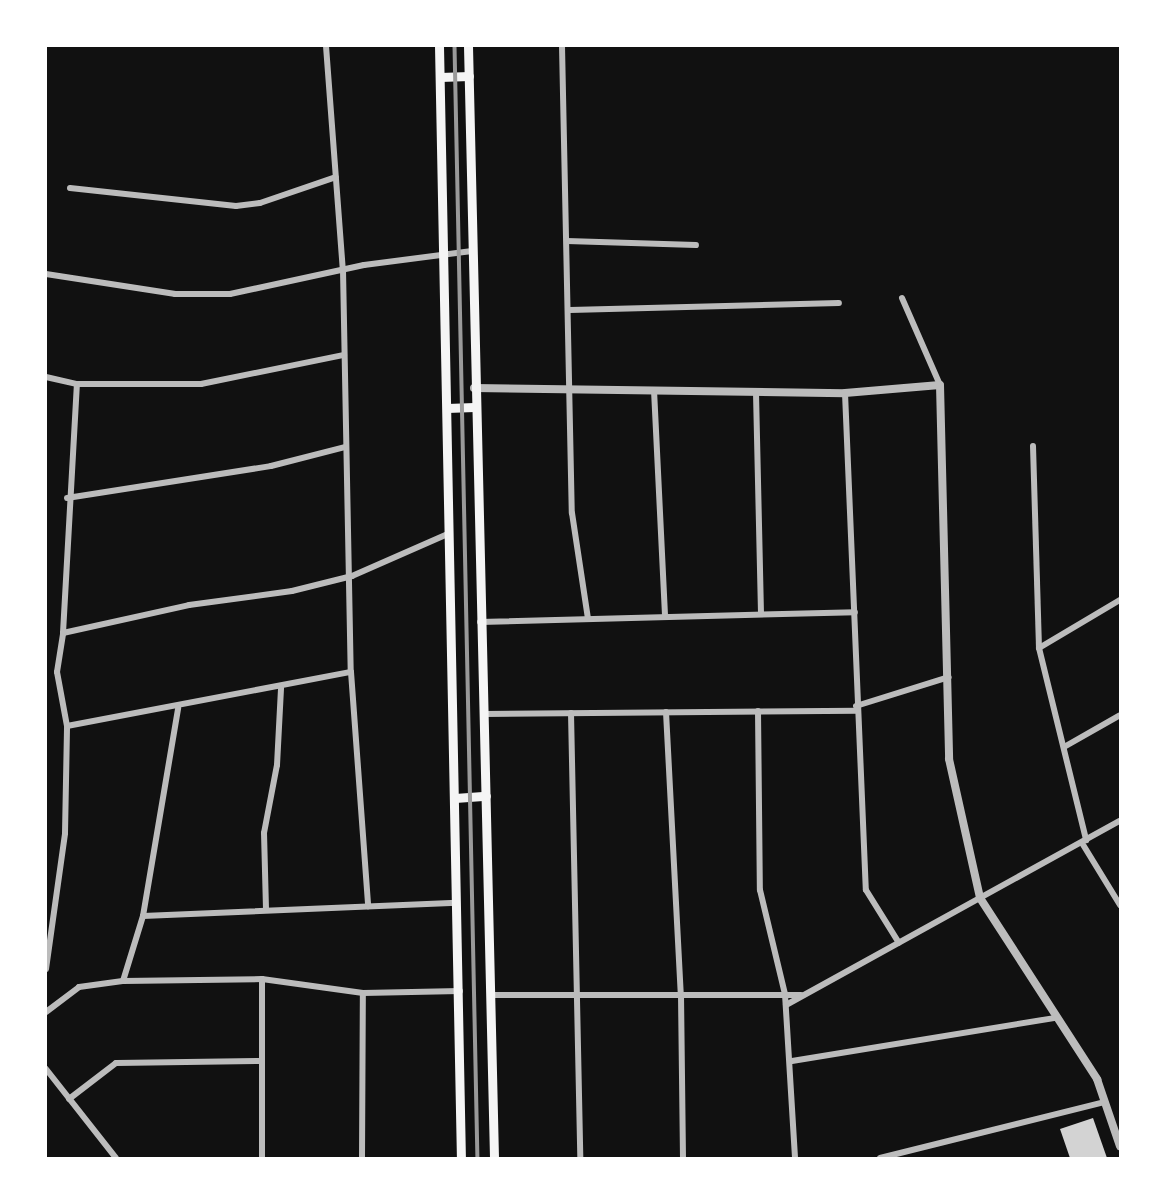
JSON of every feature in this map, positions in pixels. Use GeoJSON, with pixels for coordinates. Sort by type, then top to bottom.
{"type":"FeatureCollection","features":[{"type":"Feature","properties":{"kind":"main road"},"geometry":{"type":"LineString","coordinates":[[439,46],[460,991],[461,1158]]}},
{"type":"Feature","properties":{"kind":"main road"},"geometry":{"type":"LineString","coordinates":[[468,46],[474,407],[492,995],[494,1158]]}},
{"type":"Feature","properties":{"kind":"main road"},"geometry":{"type":"LineString","coordinates":[[440,77],[469,76]]}},
{"type":"Feature","properties":{"kind":"main road"},"geometry":{"type":"LineString","coordinates":[[447,408],[474,407]]}},
{"type":"Feature","properties":{"kind":"main road"},"geometry":{"type":"LineString","coordinates":[[455,798],[486,796]]}},
{"type":"Feature","properties":{"kind":"street"},"geometry":{"type":"LineString","coordinates":[[326,46],[343,270],[345,447],[352,576],[351,672],[368,906]]}},
{"type":"Feature","properties":{"kind":"street"},"geometry":{"type":"LineString","coordinates":[[562,46],[560,124],[570,310],[572,513],[588,619]]}},
{"type":"Feature","properties":{"kind":"street"},"geometry":{"type":"LineString","coordinates":[[70,188],[236,206],[260,203],[336,177]]}},
{"type":"Feature","properties":{"kind":"street"},"geometry":{"type":"LineString","coordinates":[[567,242],[696,245]]}},
{"type":"Feature","properties":{"kind":"street"},"geometry":{"type":"LineString","coordinates":[[46,274],[201,294],[230,294],[444,251],[472,251]]}},
{"type":"Feature","properties":{"kind":"street"},"geometry":{"type":"LineString","coordinates":[[902,298],[940,385],[950,759],[980,898],[1097,1079],[1121,1146]]}},
{"type":"Feature","properties":{"kind":"street"},"geometry":{"type":"LineString","coordinates":[[570,310],[839,303]]}},
{"type":"Feature","properties":{"kind":"street"},"geometry":{"type":"LineString","coordinates":[[46,377],[77,384],[201,384],[344,355]]}},
{"type":"Feature","properties":{"kind":"street"},"geometry":{"type":"LineString","coordinates":[[46,969],[65,833],[66,726],[57,672],[63,633],[67,498],[77,384]]}},
{"type":"Feature","properties":{"kind":"street"},"geometry":{"type":"LineString","coordinates":[[474,388],[571,392],[654,390],[845,393],[940,385]]}},
{"type":"Feature","properties":{"kind":"street"},"geometry":{"type":"LineString","coordinates":[[654,390],[665,617]]}},
{"type":"Feature","properties":{"kind":"street"},"geometry":{"type":"LineString","coordinates":[[756,393],[761,614]]}},
{"type":"Feature","properties":{"kind":"street"},"geometry":{"type":"LineString","coordinates":[[845,393],[866,890],[899,943]]}},
{"type":"Feature","properties":{"kind":"street"},"geometry":{"type":"LineString","coordinates":[[1033,446],[1039,648],[1084,841],[1121,905]]}},
{"type":"Feature","properties":{"kind":"street"},"geometry":{"type":"LineString","coordinates":[[67,498],[271,466],[345,447]]}},
{"type":"Feature","properties":{"kind":"street"},"geometry":{"type":"LineString","coordinates":[[63,633],[188,605],[292,591],[352,576],[450,533]]}},
{"type":"Feature","properties":{"kind":"street"},"geometry":{"type":"LineString","coordinates":[[1039,648],[1121,600]]}},
{"type":"Feature","properties":{"kind":"street"},"geometry":{"type":"LineString","coordinates":[[480,622],[855,611]]}},
{"type":"Feature","properties":{"kind":"street"},"geometry":{"type":"LineString","coordinates":[[66,726],[178,708],[351,672]]}},
{"type":"Feature","properties":{"kind":"street"},"geometry":{"type":"LineString","coordinates":[[484,714],[841,711],[858,708],[949,677]]}},
{"type":"Feature","properties":{"kind":"street"},"geometry":{"type":"LineString","coordinates":[[266,909],[264,833],[277,765],[281,688]]}},
{"type":"Feature","properties":{"kind":"street"},"geometry":{"type":"LineString","coordinates":[[123,981],[143,916],[178,708]]}},
{"type":"Feature","properties":{"kind":"street"},"geometry":{"type":"LineString","coordinates":[[758,711],[760,890],[785,994],[792,1061],[795,1158]]}},
{"type":"Feature","properties":{"kind":"street"},"geometry":{"type":"LineString","coordinates":[[666,712],[681,995],[683,1158]]}},
{"type":"Feature","properties":{"kind":"street"},"geometry":{"type":"LineString","coordinates":[[570,713],[580,1158]]}},
{"type":"Feature","properties":{"kind":"street"},"geometry":{"type":"LineString","coordinates":[[1064,747],[1121,715]]}},
{"type":"Feature","properties":{"kind":"street"},"geometry":{"type":"LineString","coordinates":[[786,1005],[1121,821]]}},
{"type":"Feature","properties":{"kind":"street"},"geometry":{"type":"LineString","coordinates":[[143,916],[457,903]]}},
{"type":"Feature","properties":{"kind":"street"},"geometry":{"type":"LineString","coordinates":[[46,1012],[79,987],[123,981],[262,979],[363,993],[460,991]]}},
{"type":"Feature","properties":{"kind":"street"},"geometry":{"type":"LineString","coordinates":[[262,979],[262,1158]]}},
{"type":"Feature","properties":{"kind":"street"},"geometry":{"type":"LineString","coordinates":[[362,1158],[363,993]]}},
{"type":"Feature","properties":{"kind":"street"},"geometry":{"type":"LineString","coordinates":[[492,995],[804,995]]}},
{"type":"Feature","properties":{"kind":"street"},"geometry":{"type":"LineString","coordinates":[[792,1061],[1056,1018]]}},
{"type":"Feature","properties":{"kind":"street"},"geometry":{"type":"LineString","coordinates":[[69,1099],[116,1063],[262,1060]]}},
{"type":"Feature","properties":{"kind":"street"},"geometry":{"type":"LineString","coordinates":[[46,1069],[116,1158]]}},
{"type":"Feature","properties":{"kind":"street"},"geometry":{"type":"LineString","coordinates":[[882,1158],[1105,1102]]}},
{"type":"Feature","properties":{"kind":"building"},"geometry":{"type":"Polygon","coordinates":[[[1093,1118],[1107,1158],[1070,1158],[1060,1129],[1093,1118]]]}},
{"type":"Feature","properties":{"kind":"railway"},"geometry":{"type":"LineString","coordinates":[[455,46],[478,1158]]}}]}
